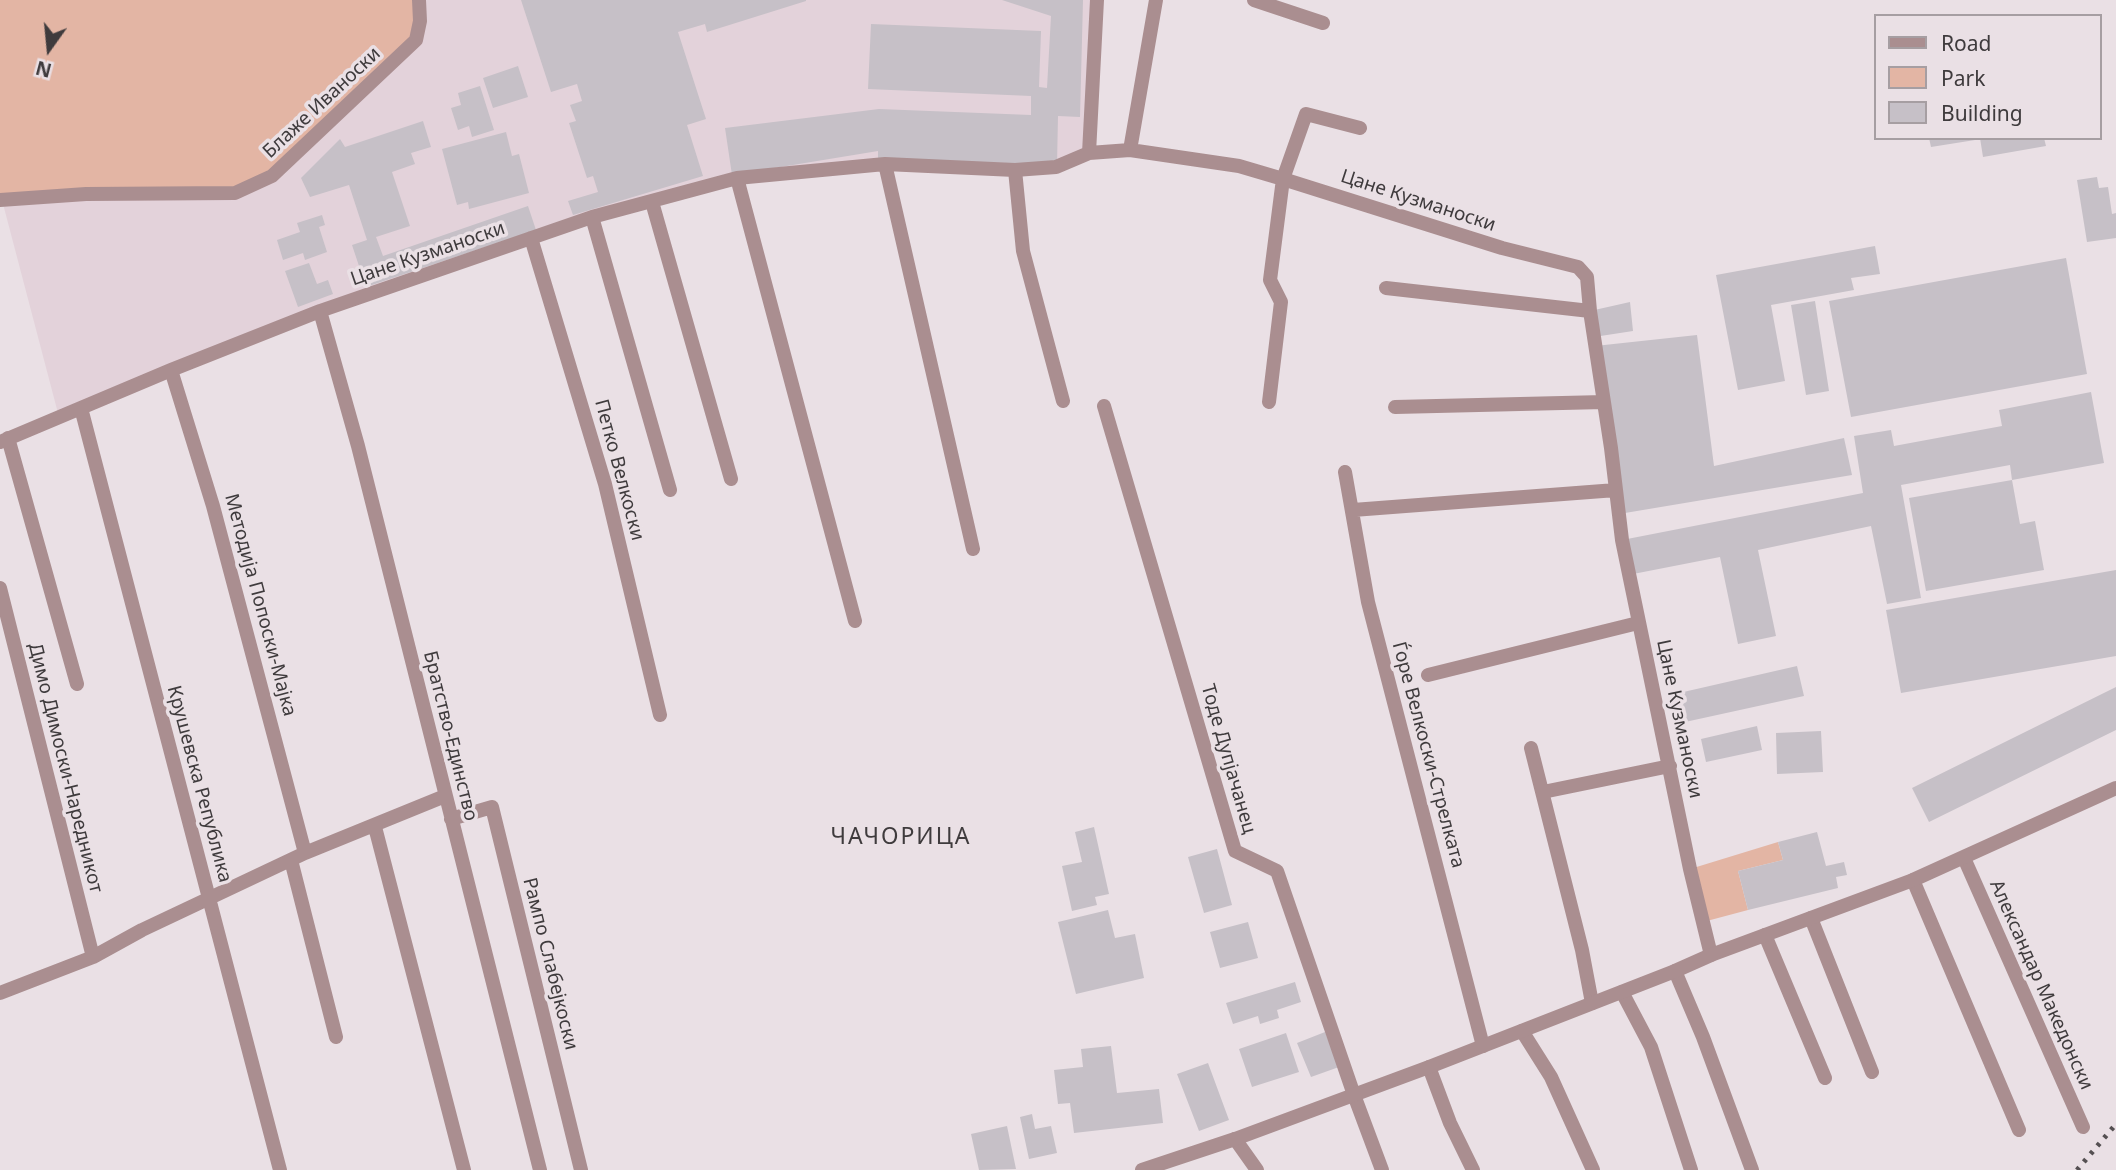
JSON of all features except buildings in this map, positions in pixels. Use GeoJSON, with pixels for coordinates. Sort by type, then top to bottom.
{"type":"FeatureCollection","features":[{"type":"Feature","properties":{"kind":"street","name":"Блаже Иваноски"},"geometry":{"type":"LineString","coordinates":[[0,200],[86,194],[234,193],[272,176],[416,40],[420,21],[419,0]]}},
{"type":"Feature","properties":{"kind":"street"},"geometry":{"type":"LineString","coordinates":[[1089,153],[1097,0]]}},
{"type":"Feature","properties":{"kind":"street"},"geometry":{"type":"LineString","coordinates":[[1130,150],[1156,0]]}},
{"type":"Feature","properties":{"kind":"street"},"geometry":{"type":"LineString","coordinates":[[1254,0],[1323,23]]}},
{"type":"Feature","properties":{"kind":"street"},"geometry":{"type":"LineString","coordinates":[[1269,402],[1281,302],[1270,280],[1283,179],[1306,114],[1360,128]]}},
{"type":"Feature","properties":{"kind":"street","name":"Цане Кузманоски"},"geometry":{"type":"LineString","coordinates":[[4,440],[320,311],[592,217],[737,178],[885,164],[1015,170],[1056,167],[1089,153],[1130,150],[1239,166],[1502,248],[1578,267],[1587,277],[1622,540],[1710,955]]}},
{"type":"Feature","properties":{"kind":"street"},"geometry":{"type":"LineString","coordinates":[[885,164],[972,549]]}},
{"type":"Feature","properties":{"kind":"street"},"geometry":{"type":"LineString","coordinates":[[1015,170],[1023,251],[1063,401]]}},
{"type":"Feature","properties":{"kind":"street"},"geometry":{"type":"LineString","coordinates":[[737,178],[855,621]]}},
{"type":"Feature","properties":{"kind":"street"},"geometry":{"type":"LineString","coordinates":[[652,202],[731,479]]}},
{"type":"Feature","properties":{"kind":"street"},"geometry":{"type":"LineString","coordinates":[[592,217],[670,490]]}},
{"type":"Feature","properties":{"kind":"street","name":"Петко Велкоски"},"geometry":{"type":"LineString","coordinates":[[531,238],[605,484],[660,715]]}},
{"type":"Feature","properties":{"kind":"street"},"geometry":{"type":"LineString","coordinates":[[1386,288],[1590,311]]}},
{"type":"Feature","properties":{"kind":"street","name":"Братство-Единство"},"geometry":{"type":"LineString","coordinates":[[320,311],[358,446],[540,1170]]}},
{"type":"Feature","properties":{"kind":"street","name":"Методија Попоски-Мајка"},"geometry":{"type":"LineString","coordinates":[[171,370],[213,506],[305,853]]}},
{"type":"Feature","properties":{"kind":"street"},"geometry":{"type":"LineString","coordinates":[[1395,407],[1604,402]]}},
{"type":"Feature","properties":{"kind":"street","name":"Тоде Дупјачанец"},"geometry":{"type":"LineString","coordinates":[[1104,406],[1235,851],[1277,872],[1354,1095]]}},
{"type":"Feature","properties":{"kind":"street","name":"Крушевска Република"},"geometry":{"type":"LineString","coordinates":[[81,408],[280,1170]]}},
{"type":"Feature","properties":{"kind":"street","name":"Димо Димоски-Наредникот"},"geometry":{"type":"LineString","coordinates":[[4,440],[77,684]]}},
{"type":"Feature","properties":{"kind":"street","name":"Ѓоре Велкоски-Стрелката"},"geometry":{"type":"LineString","coordinates":[[1345,472],[1368,602],[1483,1046]]}},
{"type":"Feature","properties":{"kind":"street"},"geometry":{"type":"LineString","coordinates":[[1353,510],[1616,490]]}},
{"type":"Feature","properties":{"kind":"street","name":"Димо Димоски-Наредникот"},"geometry":{"type":"LineString","coordinates":[[0,588],[93,957]]}},
{"type":"Feature","properties":{"kind":"street"},"geometry":{"type":"LineString","coordinates":[[1428,675],[1638,623]]}},
{"type":"Feature","properties":{"kind":"street"},"geometry":{"type":"LineString","coordinates":[[1531,748],[1592,1003]]}},
{"type":"Feature","properties":{"kind":"street"},"geometry":{"type":"LineString","coordinates":[[1543,792],[1670,766]]}},
{"type":"Feature","properties":{"kind":"street"},"geometry":{"type":"LineString","coordinates":[[1142,1170],[1171,1165],[1522,1031],[1710,955],[1913,880],[2116,788]]}},
{"type":"Feature","properties":{"kind":"street"},"geometry":{"type":"LineString","coordinates":[[0,993],[93,957],[142,930],[305,853],[445,796]]}},
{"type":"Feature","properties":{"kind":"street","name":"Рампо Слабејкоски"},"geometry":{"type":"LineString","coordinates":[[451,819],[492,807],[581,1170]]}},
{"type":"Feature","properties":{"kind":"street"},"geometry":{"type":"LineString","coordinates":[[374,827],[464,1170]]}},
{"type":"Feature","properties":{"kind":"street","name":"Александар Македонски"},"geometry":{"type":"LineString","coordinates":[[1964,858],[2083,1127]]}},
{"type":"Feature","properties":{"kind":"street"},"geometry":{"type":"LineString","coordinates":[[291,860],[336,1037]]}},
{"type":"Feature","properties":{"kind":"street"},"geometry":{"type":"LineString","coordinates":[[1913,880],[2019,1130]]}},
{"type":"Feature","properties":{"kind":"street"},"geometry":{"type":"LineString","coordinates":[[1811,918],[1872,1072]]}},
{"type":"Feature","properties":{"kind":"street"},"geometry":{"type":"LineString","coordinates":[[1765,934],[1825,1078]]}},
{"type":"Feature","properties":{"kind":"street"},"geometry":{"type":"LineString","coordinates":[[1675,971],[1703,1037],[1752,1170]]}},
{"type":"Feature","properties":{"kind":"street"},"geometry":{"type":"LineString","coordinates":[[1622,992],[1651,1047],[1690,1170]]}},
{"type":"Feature","properties":{"kind":"street"},"geometry":{"type":"LineString","coordinates":[[1522,1031],[1551,1077],[1593,1170]]}},
{"type":"Feature","properties":{"kind":"street"},"geometry":{"type":"LineString","coordinates":[[1429,1067],[1450,1123],[1473,1170]]}},
{"type":"Feature","properties":{"kind":"street"},"geometry":{"type":"LineString","coordinates":[[1354,1095],[1382,1170]]}},
{"type":"Feature","properties":{"kind":"street"},"geometry":{"type":"LineString","coordinates":[[1235,1139],[1257,1170]]}},
{"type":"Feature","properties":{"kind":"shaded area"},"geometry":{"type":"Polygon","coordinates":[[[419,0],[1097,0],[1089,153],[1056,167],[885,164],[737,178],[320,311],[59,417],[2,200],[419,0]]]}},
{"type":"Feature","properties":{"kind":"green space"},"geometry":{"type":"Polygon","coordinates":[[[0,0],[419,0],[416,40],[272,176],[235,193],[0,200],[0,0]]]}},
{"type":"Feature","properties":{"kind":"green space"},"geometry":{"type":"Polygon","coordinates":[[[1778,842],[1783,860],[1738,871],[1748,910],[1703,922],[1690,869],[1778,842]]]}},
{"type":"Feature","properties":{"kind":"railway"},"geometry":{"type":"LineString","coordinates":[[2077,1170],[2116,1124]]}},
{"type":"Feature","properties":{"kind":"district","name":"ЧАЧОРИЦА"},"geometry":{"type":"Point","coordinates":[901,837]}}]}
